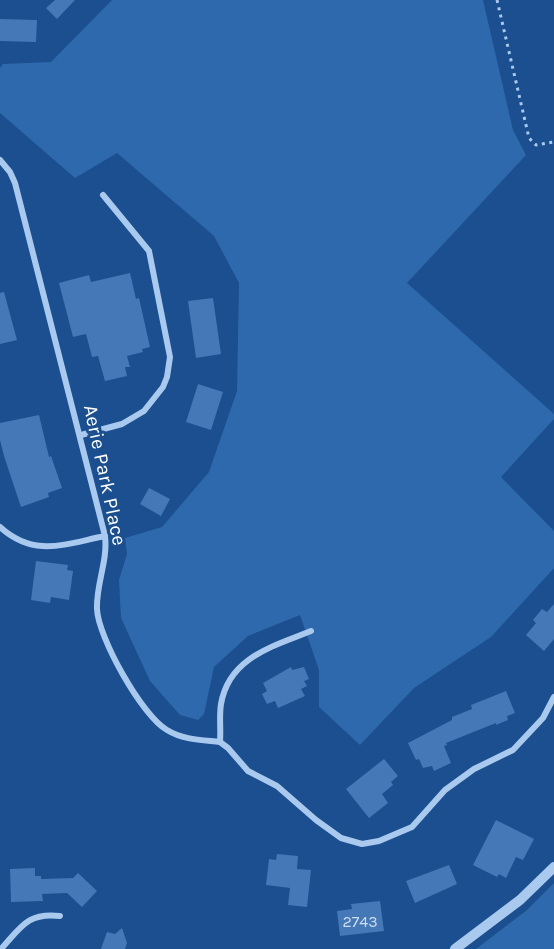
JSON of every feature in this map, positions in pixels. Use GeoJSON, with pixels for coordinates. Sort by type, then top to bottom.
{"type":"FeatureCollection","features":[{"type":"Feature","properties":{"kind":"street","name":"Aerie Park Place"},"geometry":{"type":"LineString","coordinates":[[0,160],[10,172],[15,183],[105,536],[107,552],[98,596],[98,616],[104,637],[144,709],[166,730],[185,738],[220,742]]}},
{"type":"Feature","properties":{"kind":"street"},"geometry":{"type":"LineString","coordinates":[[81,435],[122,424],[144,411],[163,387],[170,367],[170,349],[149,251],[103,195]]}},
{"type":"Feature","properties":{"kind":"street"},"geometry":{"type":"LineString","coordinates":[[0,526],[19,540],[38,547],[105,536]]}},
{"type":"Feature","properties":{"kind":"street"},"geometry":{"type":"LineString","coordinates":[[311,632],[257,653],[234,672],[221,705],[220,742],[248,771],[277,786],[340,838],[362,844],[379,841],[412,827],[445,790],[474,769],[513,750],[543,718],[554,697]]}},
{"type":"Feature","properties":{"kind":"street"},"geometry":{"type":"LineString","coordinates":[[455,949],[520,900],[554,867]]}},
{"type":"Feature","properties":{"kind":"street"},"geometry":{"type":"LineString","coordinates":[[1,949],[25,923],[33,918],[41,914],[60,916]]}},
{"type":"Feature","properties":{"kind":"path"},"geometry":{"type":"LineString","coordinates":[[497,0],[529,138],[536,145],[554,142]]}},
{"type":"Feature","properties":{"kind":"shaded area"},"geometry":{"type":"Polygon","coordinates":[[[112,0],[483,0],[513,130],[526,155],[407,283],[554,414],[554,419],[501,477],[554,531],[554,568],[491,637],[414,688],[360,745],[319,707],[319,670],[300,615],[248,636],[214,667],[204,714],[198,720],[180,715],[150,681],[121,618],[119,580],[127,554],[125,538],[162,527],[209,472],[237,391],[239,283],[214,236],[117,153],[75,178],[0,113],[0,68],[3,64],[51,62],[112,0]]]}},
{"type":"Feature","properties":{"kind":"shaded area"},"geometry":{"type":"Polygon","coordinates":[[[554,883],[554,949],[476,949],[527,910],[554,883]]]}},
{"type":"Feature","properties":{"kind":"building"},"geometry":{"type":"Polygon","coordinates":[[[55,0],[75,0],[57,19],[46,8],[55,0]]]}},
{"type":"Feature","properties":{"kind":"building"},"geometry":{"type":"Polygon","coordinates":[[[0,19],[37,20],[36,42],[0,41],[0,19]]]}},
{"type":"Feature","properties":{"kind":"building"},"geometry":{"type":"Polygon","coordinates":[[[130,273],[136,299],[139,298],[150,347],[142,349],[143,352],[127,356],[130,367],[125,367],[127,376],[105,381],[98,356],[92,357],[86,334],[73,337],[59,283],[89,275],[91,282],[130,273]]]}},
{"type":"Feature","properties":{"kind":"building"},"geometry":{"type":"Polygon","coordinates":[[[4,292],[17,340],[0,344],[0,293],[4,292]]]}},
{"type":"Feature","properties":{"kind":"building"},"geometry":{"type":"Polygon","coordinates":[[[213,298],[221,354],[196,358],[188,301],[213,298]]]}},
{"type":"Feature","properties":{"kind":"building"},"geometry":{"type":"Polygon","coordinates":[[[198,384],[223,392],[211,430],[186,422],[198,384]]]}},
{"type":"Feature","properties":{"kind":"building"},"geometry":{"type":"Polygon","coordinates":[[[39,415],[49,457],[51,456],[62,488],[48,493],[49,497],[21,507],[0,440],[0,423],[39,415]]]}},
{"type":"Feature","properties":{"kind":"building"},"geometry":{"type":"Polygon","coordinates":[[[149,488],[170,499],[161,516],[140,504],[149,488]]]}},
{"type":"Feature","properties":{"kind":"building"},"geometry":{"type":"Polygon","coordinates":[[[36,561],[68,565],[67,570],[73,571],[69,600],[51,597],[50,603],[31,600],[36,561]]]}},
{"type":"Feature","properties":{"kind":"building"},"geometry":{"type":"Polygon","coordinates":[[[554,604],[554,639],[544,651],[526,635],[536,623],[533,620],[542,609],[547,612],[554,604]]]}},
{"type":"Feature","properties":{"kind":"building"},"geometry":{"type":"Polygon","coordinates":[[[291,667],[292,670],[304,667],[309,679],[304,681],[307,686],[301,689],[305,696],[278,708],[275,701],[267,704],[262,694],[267,691],[263,683],[291,667]]]}},
{"type":"Feature","properties":{"kind":"building"},"geometry":{"type":"Polygon","coordinates":[[[506,691],[515,713],[507,716],[508,720],[446,743],[447,745],[444,746],[451,763],[434,771],[432,766],[423,768],[419,759],[416,760],[408,743],[452,720],[452,717],[472,709],[471,705],[506,691]]]}},
{"type":"Feature","properties":{"kind":"building"},"geometry":{"type":"Polygon","coordinates":[[[384,759],[398,776],[391,782],[393,785],[382,794],[388,803],[369,818],[346,789],[384,759]]]}},
{"type":"Feature","properties":{"kind":"building"},"geometry":{"type":"Polygon","coordinates":[[[496,820],[534,839],[523,860],[516,857],[506,878],[499,874],[497,877],[473,865],[496,820]]]}},
{"type":"Feature","properties":{"kind":"building"},"geometry":{"type":"Polygon","coordinates":[[[277,854],[298,856],[297,869],[311,870],[307,907],[288,905],[290,888],[266,885],[269,859],[276,860],[277,854]]]}},
{"type":"Feature","properties":{"kind":"building"},"geometry":{"type":"Polygon","coordinates":[[[449,865],[457,884],[415,903],[406,881],[449,865]]]}},
{"type":"Feature","properties":{"kind":"building"},"geometry":{"type":"Polygon","coordinates":[[[35,868],[35,876],[41,876],[41,879],[73,878],[78,873],[97,891],[82,907],[67,893],[42,894],[43,901],[11,902],[10,869],[35,868]]]}},
{"type":"Feature","properties":{"kind":"building"},"geometry":{"type":"Polygon","coordinates":[[[380,901],[384,931],[340,936],[337,911],[352,909],[351,904],[380,901]]]}},
{"type":"Feature","properties":{"kind":"building"},"geometry":{"type":"Polygon","coordinates":[[[122,928],[127,943],[125,949],[101,949],[107,932],[115,934],[122,928]]]}}]}
